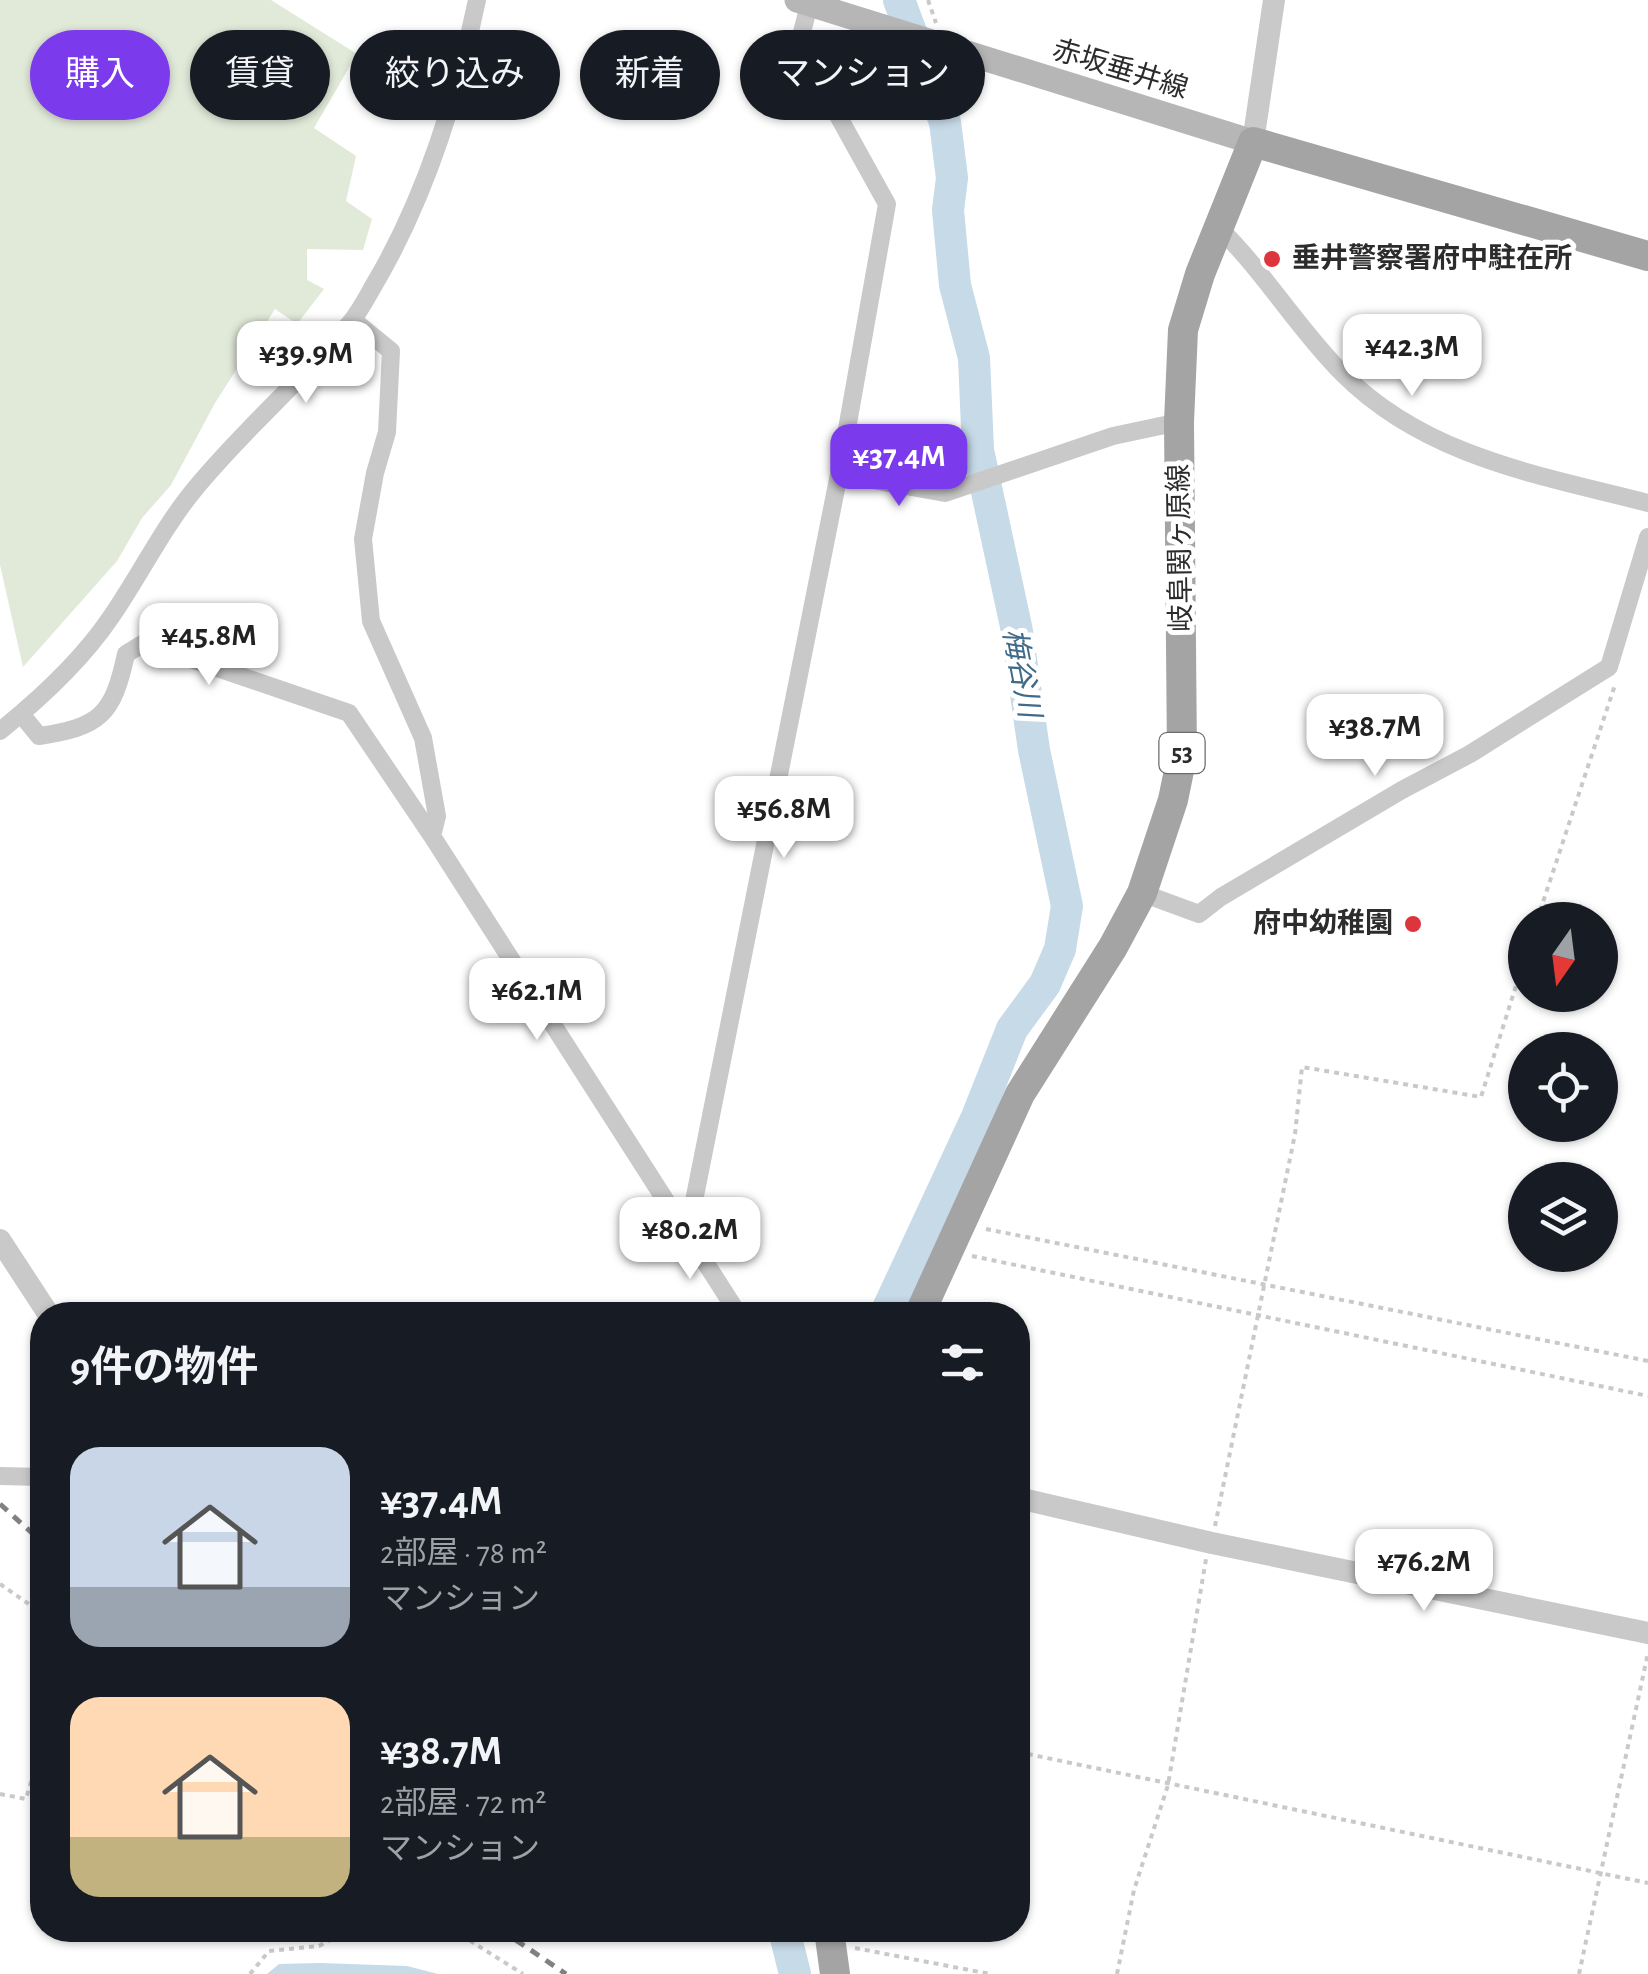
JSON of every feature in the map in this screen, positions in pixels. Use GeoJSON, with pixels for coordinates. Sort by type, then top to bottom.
{"type":"FeatureCollection","features":[{"type":"Feature","properties":{"kind":"main road","name":"赤坂垂井線"},"geometry":{"type":"LineString","coordinates":[[803,2],[1253,142]]}},
{"type":"Feature","properties":{"kind":"main road","name":"岐阜関ヶ原線"},"geometry":{"type":"LineString","coordinates":[[924,1302],[1020,1094],[1113,947],[1142,893],[1173,800],[1182,756],[1179,422],[1183,330],[1200,274],[1253,142]]}},
{"type":"Feature","properties":{"kind":"main road"},"geometry":{"type":"LineString","coordinates":[[1253,142],[1648,256]]}},
{"type":"Feature","properties":{"kind":"main road"},"geometry":{"type":"LineString","coordinates":[[831,1942],[835,1974]]}},
{"type":"Feature","properties":{"kind":"street"},"geometry":{"type":"LineString","coordinates":[[0,731],[21,714],[110,618],[194,489],[353,320],[401,238],[439,141],[466,55],[477,0]]}},
{"type":"Feature","properties":{"kind":"street"},"geometry":{"type":"LineString","coordinates":[[1253,142],[1274,0]]}},
{"type":"Feature","properties":{"kind":"street"},"geometry":{"type":"LineString","coordinates":[[682,1224],[692,1212],[888,204],[805,53],[800,40],[803,2]]}},
{"type":"Feature","properties":{"kind":"street"},"geometry":{"type":"LineString","coordinates":[[1220,229],[1342,374],[1412,427],[1473,457],[1648,503]]}},
{"type":"Feature","properties":{"kind":"street"},"geometry":{"type":"LineString","coordinates":[[353,320],[392,352],[387,432],[374,472],[362,539],[370,621],[424,738],[437,816],[432,836]]}},
{"type":"Feature","properties":{"kind":"street"},"geometry":{"type":"LineString","coordinates":[[838,474],[945,493],[1113,436],[1179,422]]}},
{"type":"Feature","properties":{"kind":"street"},"geometry":{"type":"LineString","coordinates":[[1142,893],[1199,914],[1221,897],[1547,708],[1609,667],[1648,537]]}},
{"type":"Feature","properties":{"kind":"street"},"geometry":{"type":"LineString","coordinates":[[21,714],[39,736],[86,727],[102,716],[114,699],[132,648],[144,643],[349,713],[731,1302]]}},
{"type":"Feature","properties":{"kind":"street"},"geometry":{"type":"LineString","coordinates":[[0,1240],[41,1302]]}},
{"type":"Feature","properties":{"kind":"street"},"geometry":{"type":"LineString","coordinates":[[0,1476],[30,1476]]}},
{"type":"Feature","properties":{"kind":"street"},"geometry":{"type":"LineString","coordinates":[[1030,1501],[1212,1543],[1648,1633]]}},
{"type":"Feature","properties":{"kind":"path"},"geometry":{"type":"LineString","coordinates":[[1543,902],[1615,684],[1609,667]]}},
{"type":"Feature","properties":{"kind":"path"},"geometry":{"type":"LineString","coordinates":[[1117,1974],[1134,1890],[1168,1784],[1201,1573],[1212,1543],[1295,1134],[1302,1067],[1481,1098],[1508,1011]]}},
{"type":"Feature","properties":{"kind":"path"},"geometry":{"type":"LineString","coordinates":[[954,1238],[1264,1282],[1648,1361]]}},
{"type":"Feature","properties":{"kind":"path"},"geometry":{"type":"LineString","coordinates":[[954,1238],[1257,1314],[1648,1396]]}},
{"type":"Feature","properties":{"kind":"path"},"geometry":{"type":"LineString","coordinates":[[0,1584],[30,1606]]}},
{"type":"Feature","properties":{"kind":"path"},"geometry":{"type":"LineString","coordinates":[[1579,1974],[1648,1653]]}},
{"type":"Feature","properties":{"kind":"path"},"geometry":{"type":"LineString","coordinates":[[1030,1755],[1648,1883]]}},
{"type":"Feature","properties":{"kind":"path"},"geometry":{"type":"LineString","coordinates":[[0,1794],[26,1799],[30,1785]]}},
{"type":"Feature","properties":{"kind":"path"},"geometry":{"type":"LineString","coordinates":[[250,1974],[269,1952],[327,1942]]}},
{"type":"Feature","properties":{"kind":"path"},"geometry":{"type":"LineString","coordinates":[[473,1942],[523,1974]]}},
{"type":"Feature","properties":{"kind":"path"},"geometry":{"type":"LineString","coordinates":[[855,1942],[990,1974]]}},
{"type":"Feature","properties":{"kind":"green space"},"geometry":{"type":"Polygon","coordinates":[[[0,0],[271,0],[319,30],[190,30],[190,120],[319,120],[314,128],[356,156],[346,201],[372,219],[363,250],[307,249],[307,280],[324,289],[297,324],[275,309],[215,403],[171,485],[142,518],[117,561],[23,667],[0,565],[0,0]]]}},
{"type":"Feature","properties":{"kind":"green space"},"geometry":{"type":"Polygon","coordinates":[[[330,37],[350,50],[350,66],[330,100],[330,37]]]}},
{"type":"Feature","properties":{"kind":"water"},"geometry":{"type":"Polygon","coordinates":[[[279,1964],[407,1966],[438,1974],[267,1974],[279,1964]]]}},
{"type":"Feature","properties":{"kind":"waterway","name":"梅谷川"},"geometry":{"type":"LineString","coordinates":[[891,1302],[977,1117],[1012,1029],[1045,984],[1060,949],[1067,906],[1034,750],[1017,631],[978,450],[974,358],[955,285],[948,210],[952,178],[945,122],[899,0]]}},
{"type":"Feature","properties":{"kind":"waterway","name":"梅谷川"},"geometry":{"type":"LineString","coordinates":[[787,1942],[795,1974]]}},
{"type":"Feature","properties":{"kind":"railway"},"geometry":{"type":"LineString","coordinates":[[0,1504],[30,1531]]}},
{"type":"Feature","properties":{"kind":"railway"},"geometry":{"type":"LineString","coordinates":[[519,1942],[566,1974]]}},
{"type":"Feature","properties":{"kind":"place","name":"垂井警察署府中駐在所"},"geometry":{"type":"Point","coordinates":[1272,259]}},
{"type":"Feature","properties":{"kind":"place","name":"府中幼稚園"},"geometry":{"type":"Point","coordinates":[1413,924]}}]}
